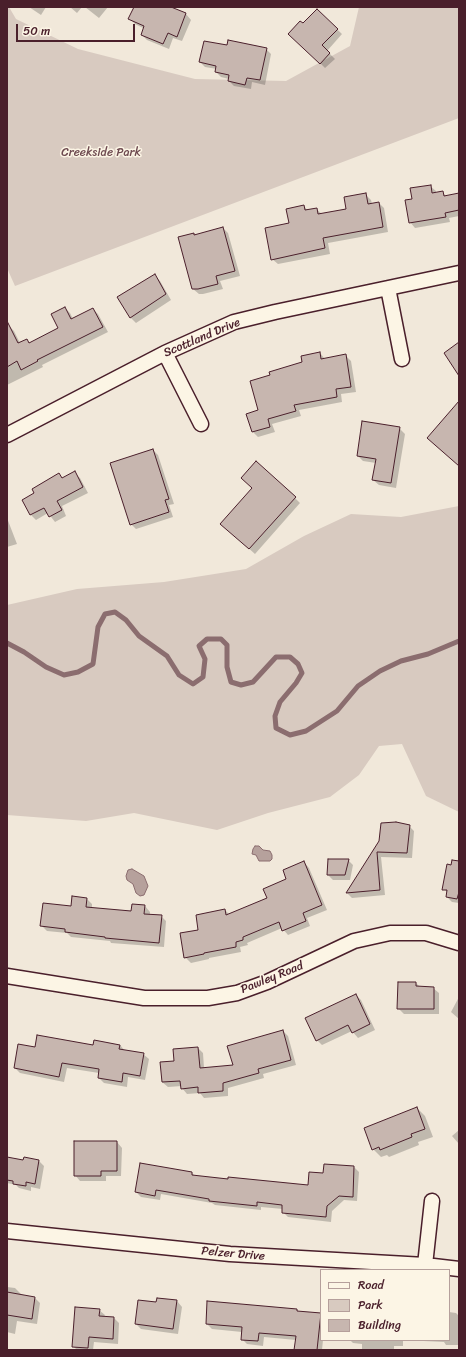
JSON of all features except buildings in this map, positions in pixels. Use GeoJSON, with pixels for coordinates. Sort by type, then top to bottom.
{"type":"FeatureCollection","features":[{"type":"Feature","properties":{"kind":"street","name":"Scottland Drive"},"geometry":{"type":"LineString","coordinates":[[7,435],[165,353],[234,322],[459,273]]}},
{"type":"Feature","properties":{"kind":"street"},"geometry":{"type":"LineString","coordinates":[[388,288],[402,359]]}},
{"type":"Feature","properties":{"kind":"street"},"geometry":{"type":"LineString","coordinates":[[165,353],[201,424]]}},
{"type":"Feature","properties":{"kind":"street","name":"Pawley Road"},"geometry":{"type":"LineString","coordinates":[[7,976],[144,998],[208,998],[237,993],[267,982],[354,941],[362,939],[390,933],[426,933],[459,943]]}},
{"type":"Feature","properties":{"kind":"street"},"geometry":{"type":"LineString","coordinates":[[425,1265],[432,1201]]}},
{"type":"Feature","properties":{"kind":"street","name":"Pelzer Drive"},"geometry":{"type":"LineString","coordinates":[[7,1231],[230,1254],[425,1265],[459,1269]]}},
{"type":"Feature","properties":{"kind":"green space","name":"Creekside Park"},"geometry":{"type":"Polygon","coordinates":[[[7,7],[9,7],[16,19],[78,49],[195,79],[286,81],[350,46],[359,7],[459,7],[459,118],[15,286],[7,268],[7,7]]]}},
{"type":"Feature","properties":{"kind":"green space"},"geometry":{"type":"Polygon","coordinates":[[[459,506],[459,812],[426,796],[402,744],[379,746],[359,775],[330,797],[268,813],[217,830],[134,813],[86,821],[7,815],[7,605],[77,589],[164,582],[246,569],[304,536],[351,514],[401,517],[459,506]]]}},
{"type":"Feature","properties":{"kind":"shaded area"},"geometry":{"type":"Polygon","coordinates":[[[255,846],[259,846],[263,850],[270,851],[272,859],[270,861],[259,861],[256,855],[252,854],[255,846]]]}},
{"type":"Feature","properties":{"kind":"shaded area"},"geometry":{"type":"Polygon","coordinates":[[[132,869],[144,876],[148,886],[144,895],[140,896],[136,893],[133,884],[127,880],[126,876],[128,870],[132,869]]]}},
{"type":"Feature","properties":{"kind":"waterway"},"geometry":{"type":"LineString","coordinates":[[7,643],[24,652],[46,667],[64,675],[78,672],[93,664],[98,627],[105,614],[115,612],[126,620],[139,636],[167,656],[179,675],[193,684],[203,677],[205,659],[199,646],[207,639],[221,639],[227,645],[227,667],[231,682],[241,685],[253,682],[276,657],[290,657],[298,664],[302,673],[296,683],[280,702],[275,716],[276,728],[290,735],[306,731],[337,711],[358,686],[380,671],[401,661],[428,654],[459,641]]}}]}
